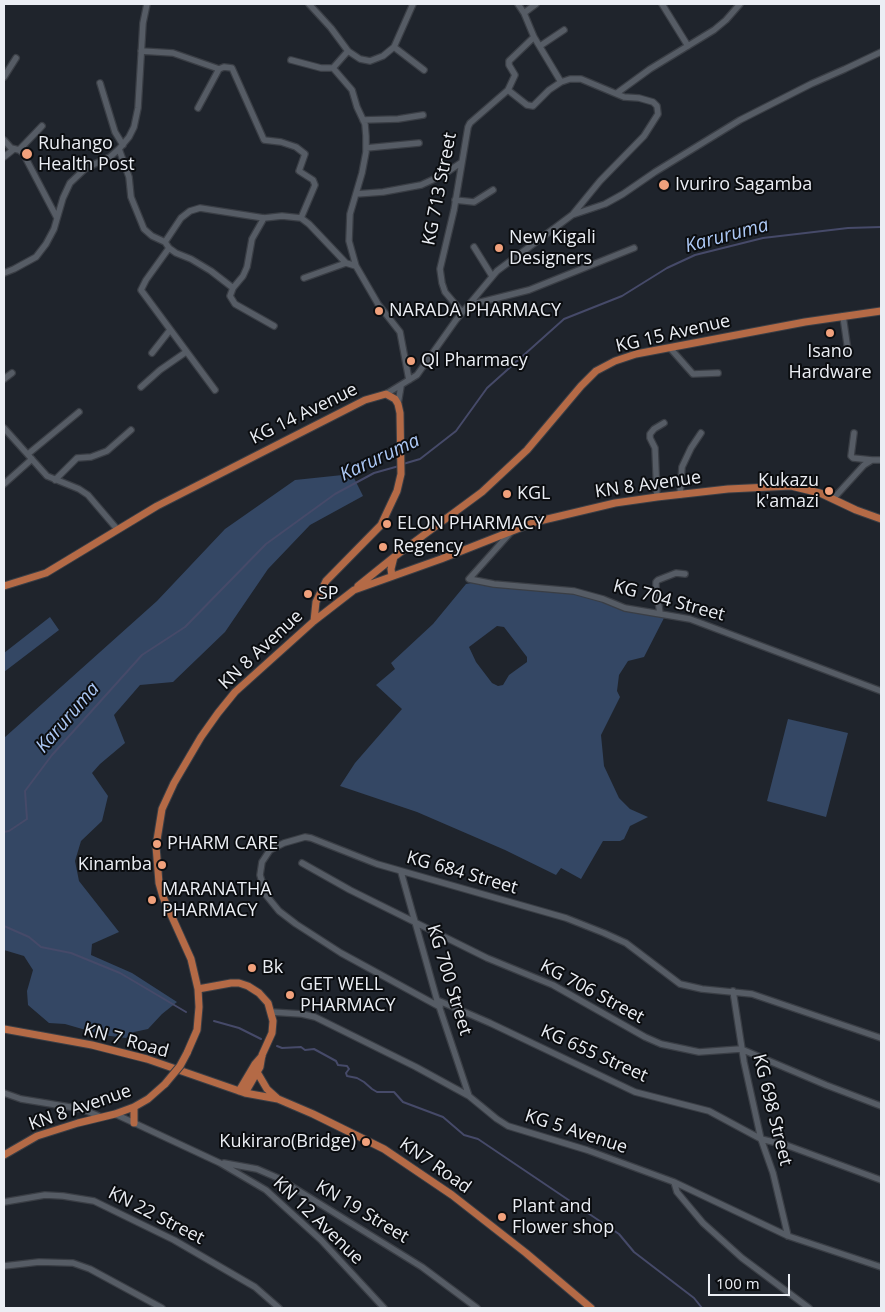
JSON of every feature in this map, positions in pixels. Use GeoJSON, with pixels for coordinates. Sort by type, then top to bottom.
{"type":"FeatureCollection","features":[{"type":"Feature","properties":{"kind":"main road","name":"KG 15 Avenue"},"geometry":{"type":"LineString","coordinates":[[354,590],[482,492],[509,468],[596,371],[636,354],[843,316],[881,311]]}},
{"type":"Feature","properties":{"kind":"main road","name":"KG 14 Avenue"},"geometry":{"type":"LineString","coordinates":[[4,586],[46,573],[157,506],[291,436],[365,400],[386,394],[395,399],[398,404]]}},
{"type":"Feature","properties":{"kind":"main road"},"geometry":{"type":"LineString","coordinates":[[314,621],[316,602],[326,581],[381,525],[393,503],[401,474],[402,435],[398,404]]}},
{"type":"Feature","properties":{"kind":"main road","name":"KN 8 Avenue"},"geometry":{"type":"LineString","coordinates":[[4,1155],[37,1136],[134,1107],[148,1099],[165,1084],[180,1066],[197,1030],[198,989],[191,959],[163,897],[159,883],[156,846],[162,809],[178,775],[218,713],[235,692],[314,621],[354,590],[441,559],[535,522],[615,503],[738,488],[791,486],[809,489],[881,519]]}},
{"type":"Feature","properties":{"kind":"main road"},"geometry":{"type":"LineString","coordinates":[[394,559],[404,571]]}},
{"type":"Feature","properties":{"kind":"main road"},"geometry":{"type":"LineString","coordinates":[[392,576],[391,569],[394,559]]}},
{"type":"Feature","properties":{"kind":"main road"},"geometry":{"type":"LineString","coordinates":[[382,580],[383,566]]}},
{"type":"Feature","properties":{"kind":"main road"},"geometry":{"type":"LineString","coordinates":[[198,989],[231,983],[248,986],[259,993],[268,1003],[273,1021],[272,1033],[262,1056],[246,1079],[242,1092]]}},
{"type":"Feature","properties":{"kind":"main road","name":"KN 7 Road"},"geometry":{"type":"LineString","coordinates":[[4,1029],[147,1059],[242,1092]]}},
{"type":"Feature","properties":{"kind":"main road"},"geometry":{"type":"LineString","coordinates":[[242,1092],[257,1072],[262,1056]]}},
{"type":"Feature","properties":{"kind":"main road"},"geometry":{"type":"LineString","coordinates":[[257,1072],[267,1089],[278,1099]]}},
{"type":"Feature","properties":{"kind":"main road"},"geometry":{"type":"LineString","coordinates":[[224,1086],[237,1084],[246,1079]]}},
{"type":"Feature","properties":{"kind":"main road","name":"KN7 Road"},"geometry":{"type":"LineString","coordinates":[[242,1092],[278,1099],[384,1148],[452,1195],[526,1253],[591,1308]]}},
{"type":"Feature","properties":{"kind":"main road"},"geometry":{"type":"LineString","coordinates":[[134,1107],[134,1124]]}},
{"type":"Feature","properties":{"kind":"street"},"geometry":{"type":"LineString","coordinates":[[4,273],[36,256],[51,236],[70,183],[86,168],[105,159],[121,147],[129,137],[134,127],[138,108],[143,23],[147,4]]}},
{"type":"Feature","properties":{"kind":"street"},"geometry":{"type":"LineString","coordinates":[[309,4],[331,28],[348,51],[360,59],[370,61],[383,56],[394,47],[413,4]]}},
{"type":"Feature","properties":{"kind":"street"},"geometry":{"type":"LineString","coordinates":[[518,4],[534,37],[561,82]]}},
{"type":"Feature","properties":{"kind":"street"},"geometry":{"type":"LineString","coordinates":[[524,13],[536,4]]}},
{"type":"Feature","properties":{"kind":"street"},"geometry":{"type":"LineString","coordinates":[[662,4],[688,46]]}},
{"type":"Feature","properties":{"kind":"street"},"geometry":{"type":"LineString","coordinates":[[617,94],[650,69],[720,26],[740,4]]}},
{"type":"Feature","properties":{"kind":"street"},"geometry":{"type":"LineString","coordinates":[[540,46],[564,30]]}},
{"type":"Feature","properties":{"kind":"street"},"geometry":{"type":"LineString","coordinates":[[386,394],[401,386],[424,366],[462,312],[492,276],[524,249],[572,215],[600,181],[644,136],[658,114],[657,106],[653,102],[639,98],[624,97],[581,80],[570,79],[561,82],[549,90],[533,106],[524,103],[508,90],[515,75],[508,65],[509,61],[534,37]]}},
{"type":"Feature","properties":{"kind":"street"},"geometry":{"type":"LineString","coordinates":[[394,47],[424,70]]}},
{"type":"Feature","properties":{"kind":"street"},"geometry":{"type":"LineString","coordinates":[[141,51],[173,53],[218,69],[224,67],[232,68],[264,140],[296,147],[305,154],[299,171],[313,180],[315,184],[301,218]]}},
{"type":"Feature","properties":{"kind":"street"},"geometry":{"type":"LineString","coordinates":[[291,60],[321,68],[333,68],[348,51]]}},
{"type":"Feature","properties":{"kind":"street"},"geometry":{"type":"LineString","coordinates":[[572,215],[605,204],[740,120],[811,84],[881,52]]}},
{"type":"Feature","properties":{"kind":"street"},"geometry":{"type":"LineString","coordinates":[[4,77],[16,58]]}},
{"type":"Feature","properties":{"kind":"street"},"geometry":{"type":"LineString","coordinates":[[333,68],[352,90],[356,107],[363,120],[366,136],[366,148],[348,222],[349,241],[356,266],[378,304],[400,332],[409,380]]}},
{"type":"Feature","properties":{"kind":"street"},"geometry":{"type":"LineString","coordinates":[[198,108],[218,69]]}},
{"type":"Feature","properties":{"kind":"street"},"geometry":{"type":"LineString","coordinates":[[100,83],[129,177],[130,196],[144,229],[176,253],[211,270],[233,288]]}},
{"type":"Feature","properties":{"kind":"street","name":"KG 713 Street"},"geometry":{"type":"LineString","coordinates":[[462,312],[445,292],[440,277],[440,269],[455,200],[468,125],[508,90]]}},
{"type":"Feature","properties":{"kind":"street"},"geometry":{"type":"LineString","coordinates":[[363,120],[398,119],[423,115]]}},
{"type":"Feature","properties":{"kind":"street"},"geometry":{"type":"LineString","coordinates":[[4,157],[17,150],[42,126]]}},
{"type":"Feature","properties":{"kind":"street"},"geometry":{"type":"LineString","coordinates":[[4,140],[23,153],[58,220]]}},
{"type":"Feature","properties":{"kind":"street"},"geometry":{"type":"LineString","coordinates":[[366,148],[419,143]]}},
{"type":"Feature","properties":{"kind":"street"},"geometry":{"type":"LineString","coordinates":[[356,194],[383,192],[421,185],[443,175],[462,162]]}},
{"type":"Feature","properties":{"kind":"street"},"geometry":{"type":"LineString","coordinates":[[455,200],[474,202],[493,190]]}},
{"type":"Feature","properties":{"kind":"street"},"geometry":{"type":"LineString","coordinates":[[215,390],[141,289],[181,218],[190,211],[200,208],[264,218],[282,216],[301,218],[346,263],[356,266]]}},
{"type":"Feature","properties":{"kind":"street"},"geometry":{"type":"LineString","coordinates":[[264,218],[252,239],[247,267],[230,296],[236,304],[274,326]]}},
{"type":"Feature","properties":{"kind":"street"},"geometry":{"type":"LineString","coordinates":[[474,247],[492,276]]}},
{"type":"Feature","properties":{"kind":"street"},"geometry":{"type":"LineString","coordinates":[[469,305],[529,290],[634,248]]}},
{"type":"Feature","properties":{"kind":"street"},"geometry":{"type":"LineString","coordinates":[[304,278],[346,263]]}},
{"type":"Feature","properties":{"kind":"street"},"geometry":{"type":"LineString","coordinates":[[843,316],[848,351]]}},
{"type":"Feature","properties":{"kind":"street"},"geometry":{"type":"LineString","coordinates":[[152,353],[170,330]]}},
{"type":"Feature","properties":{"kind":"street"},"geometry":{"type":"LineString","coordinates":[[670,348],[693,374],[718,373]]}},
{"type":"Feature","properties":{"kind":"street"},"geometry":{"type":"LineString","coordinates":[[141,388],[160,370],[186,352]]}},
{"type":"Feature","properties":{"kind":"street"},"geometry":{"type":"LineString","coordinates":[[4,379],[12,373]]}},
{"type":"Feature","properties":{"kind":"street"},"geometry":{"type":"LineString","coordinates":[[398,404],[401,386]]}},
{"type":"Feature","properties":{"kind":"street"},"geometry":{"type":"LineString","coordinates":[[4,484],[30,456],[78,412]]}},
{"type":"Feature","properties":{"kind":"street"},"geometry":{"type":"LineString","coordinates":[[657,498],[655,448],[650,434],[664,423]]}},
{"type":"Feature","properties":{"kind":"street"},"geometry":{"type":"LineString","coordinates":[[4,428],[47,476],[79,489],[88,495],[117,529]]}},
{"type":"Feature","properties":{"kind":"street"},"geometry":{"type":"LineString","coordinates":[[55,480],[77,458],[91,457],[107,451],[132,430]]}},
{"type":"Feature","properties":{"kind":"street"},"geometry":{"type":"LineString","coordinates":[[680,495],[682,467],[701,433]]}},
{"type":"Feature","properties":{"kind":"street"},"geometry":{"type":"LineString","coordinates":[[854,433],[851,456],[853,458],[881,460]]}},
{"type":"Feature","properties":{"kind":"street"},"geometry":{"type":"LineString","coordinates":[[833,499],[855,474],[872,460]]}},
{"type":"Feature","properties":{"kind":"street","name":"KG 704 Street"},"geometry":{"type":"LineString","coordinates":[[511,532],[470,579],[494,584],[574,592],[603,599],[625,608],[690,619],[881,691]]}},
{"type":"Feature","properties":{"kind":"street"},"geometry":{"type":"LineString","coordinates":[[660,613],[656,582],[676,574],[685,574]]}},
{"type":"Feature","properties":{"kind":"street","name":"KG 684 Street"},"geometry":{"type":"LineString","coordinates":[[440,1007],[340,953],[296,924],[279,910],[266,895],[260,875],[262,862],[270,850],[284,843],[304,837],[401,872],[566,918],[626,943],[680,984],[702,989],[733,991],[759,996],[881,1038]]}},
{"type":"Feature","properties":{"kind":"street","name":"KG 706 Street"},"geometry":{"type":"LineString","coordinates":[[302,863],[350,890],[416,921],[487,958],[553,985],[645,1037],[661,1044],[699,1052],[741,1049],[881,1106]]}},
{"type":"Feature","properties":{"kind":"street","name":"KG 700 Street"},"geometry":{"type":"LineString","coordinates":[[401,872],[437,1000],[469,1096]]}},
{"type":"Feature","properties":{"kind":"street","name":"KG 698 Street"},"geometry":{"type":"LineString","coordinates":[[733,991],[741,1049],[762,1139],[773,1173],[788,1236]]}},
{"type":"Feature","properties":{"kind":"street","name":"KG 655 Street"},"geometry":{"type":"LineString","coordinates":[[437,1000],[635,1092],[709,1111],[762,1139],[804,1151],[881,1180]]}},
{"type":"Feature","properties":{"kind":"street","name":"KG 5 Avenue"},"geometry":{"type":"LineString","coordinates":[[271,1012],[302,1014],[315,1017],[416,1067],[469,1096],[508,1126],[587,1150],[674,1182],[788,1236],[881,1267]]}},
{"type":"Feature","properties":{"kind":"street"},"geometry":{"type":"LineString","coordinates":[[4,1093],[21,1099],[82,1109],[101,1117]]}},
{"type":"Feature","properties":{"kind":"street","name":"KN 12 Avenue"},"geometry":{"type":"LineString","coordinates":[[115,1114],[220,1163],[266,1190],[321,1240],[384,1308]]}},
{"type":"Feature","properties":{"kind":"street","name":"KN 19 Street"},"geometry":{"type":"LineString","coordinates":[[220,1163],[257,1169],[278,1178],[422,1267],[478,1308]]}},
{"type":"Feature","properties":{"kind":"street"},"geometry":{"type":"LineString","coordinates":[[674,1182],[676,1192],[703,1223],[742,1258],[809,1308]]}},
{"type":"Feature","properties":{"kind":"street","name":"KN 22 Street"},"geometry":{"type":"LineString","coordinates":[[4,1202],[45,1195],[94,1201],[174,1240],[255,1287],[279,1308]]}},
{"type":"Feature","properties":{"kind":"street"},"geometry":{"type":"LineString","coordinates":[[4,1266],[39,1262],[73,1262],[90,1268],[162,1308]]}},
{"type":"Feature","properties":{"kind":"shaded area"},"geometry":{"type":"Polygon","coordinates":[[[352,474],[363,496],[310,525],[268,569],[225,632],[173,682],[140,685],[114,715],[125,743],[92,773],[108,796],[102,821],[81,841],[75,861],[79,881],[119,932],[92,944],[91,955],[132,973],[177,1002],[148,1029],[134,1032],[126,1038],[103,1035],[65,1024],[49,1023],[28,1005],[27,991],[33,970],[24,956],[4,950],[4,738],[157,601],[225,529],[295,480],[352,474]]]}},
{"type":"Feature","properties":{"kind":"shaded area"},"geometry":{"type":"Polygon","coordinates":[[[466,584],[566,588],[627,610],[665,616],[644,657],[628,661],[619,675],[617,691],[620,697],[601,735],[604,766],[619,798],[630,809],[648,817],[630,826],[624,839],[620,841],[603,841],[581,879],[561,868],[556,875],[505,850],[417,812],[340,786],[355,763],[402,709],[376,685],[395,669],[391,663],[433,624],[466,584]],[[497,626],[469,647],[476,662],[492,683],[498,686],[503,685],[509,675],[527,662],[527,657],[504,627],[497,626]]]}},
{"type":"Feature","properties":{"kind":"shaded area"},"geometry":{"type":"Polygon","coordinates":[[[50,617],[59,630],[4,672],[4,653],[50,617]]]}},
{"type":"Feature","properties":{"kind":"shaded area"},"geometry":{"type":"Polygon","coordinates":[[[788,719],[848,733],[826,817],[767,801],[788,719]]]}},
{"type":"Feature","properties":{"kind":"waterway","name":"Karuruma"},"geometry":{"type":"LineString","coordinates":[[403,464],[420,459],[456,431],[487,388],[564,319],[622,296],[667,268],[695,255],[763,238],[848,228],[881,227]]}},
{"type":"Feature","properties":{"kind":"waterway","name":"Karuruma"},"geometry":{"type":"LineString","coordinates":[[4,832],[9,831],[27,819],[25,791],[52,755],[142,655],[185,627],[266,544],[335,494],[374,473],[399,466]]}},
{"type":"Feature","properties":{"kind":"waterway"},"geometry":{"type":"LineString","coordinates":[[4,926],[29,937],[41,947],[71,953],[120,973],[186,1012]]}},
{"type":"Feature","properties":{"kind":"waterway"},"geometry":{"type":"LineString","coordinates":[[214,1021],[239,1028],[261,1039]]}},
{"type":"Feature","properties":{"kind":"waterway"},"geometry":{"type":"LineString","coordinates":[[277,1046],[282,1048],[301,1047],[305,1050],[314,1049],[336,1061],[338,1065],[347,1066],[349,1069],[346,1073],[347,1076],[357,1078],[377,1092],[394,1092],[403,1102],[443,1117],[464,1135],[478,1139],[619,1234],[634,1252],[694,1298],[702,1308]]}},
{"type":"Feature","properties":{"kind":"place","name":"Ruhango Health Post"},"geometry":{"type":"Point","coordinates":[27,154]}},
{"type":"Feature","properties":{"kind":"place","name":"Ivuriro Sagamba"},"geometry":{"type":"Point","coordinates":[664,185]}},
{"type":"Feature","properties":{"kind":"place","name":"New Kigali Designers"},"geometry":{"type":"Point","coordinates":[499,248]}},
{"type":"Feature","properties":{"kind":"place","name":"NARADA PHARMACY"},"geometry":{"type":"Point","coordinates":[379,311]}},
{"type":"Feature","properties":{"kind":"place","name":"Isano Hardware"},"geometry":{"type":"Point","coordinates":[830,333]}},
{"type":"Feature","properties":{"kind":"place","name":"Ql Pharmacy"},"geometry":{"type":"Point","coordinates":[411,361]}},
{"type":"Feature","properties":{"kind":"place","name":"Kukazu k'amazi"},"geometry":{"type":"Point","coordinates":[829,491]}},
{"type":"Feature","properties":{"kind":"place","name":"KGL"},"geometry":{"type":"Point","coordinates":[507,494]}},
{"type":"Feature","properties":{"kind":"place","name":"ELON PHARMACY"},"geometry":{"type":"Point","coordinates":[387,524]}},
{"type":"Feature","properties":{"kind":"place","name":"Regency"},"geometry":{"type":"Point","coordinates":[383,547]}},
{"type":"Feature","properties":{"kind":"place","name":"SP"},"geometry":{"type":"Point","coordinates":[308,594]}},
{"type":"Feature","properties":{"kind":"place","name":"PHARM CARE"},"geometry":{"type":"Point","coordinates":[157,844]}},
{"type":"Feature","properties":{"kind":"place","name":"Kinamba"},"geometry":{"type":"Point","coordinates":[162,865]}},
{"type":"Feature","properties":{"kind":"place","name":"MARANATHA PHARMACY"},"geometry":{"type":"Point","coordinates":[152,900]}},
{"type":"Feature","properties":{"kind":"place","name":"Bk"},"geometry":{"type":"Point","coordinates":[252,968]}},
{"type":"Feature","properties":{"kind":"place","name":"GET WELL PHARMACY"},"geometry":{"type":"Point","coordinates":[290,995]}},
{"type":"Feature","properties":{"kind":"place","name":"Kukiraro(Bridge)"},"geometry":{"type":"Point","coordinates":[366,1142]}},
{"type":"Feature","properties":{"kind":"place","name":"Plant and Flower shop"},"geometry":{"type":"Point","coordinates":[502,1217]}}]}
